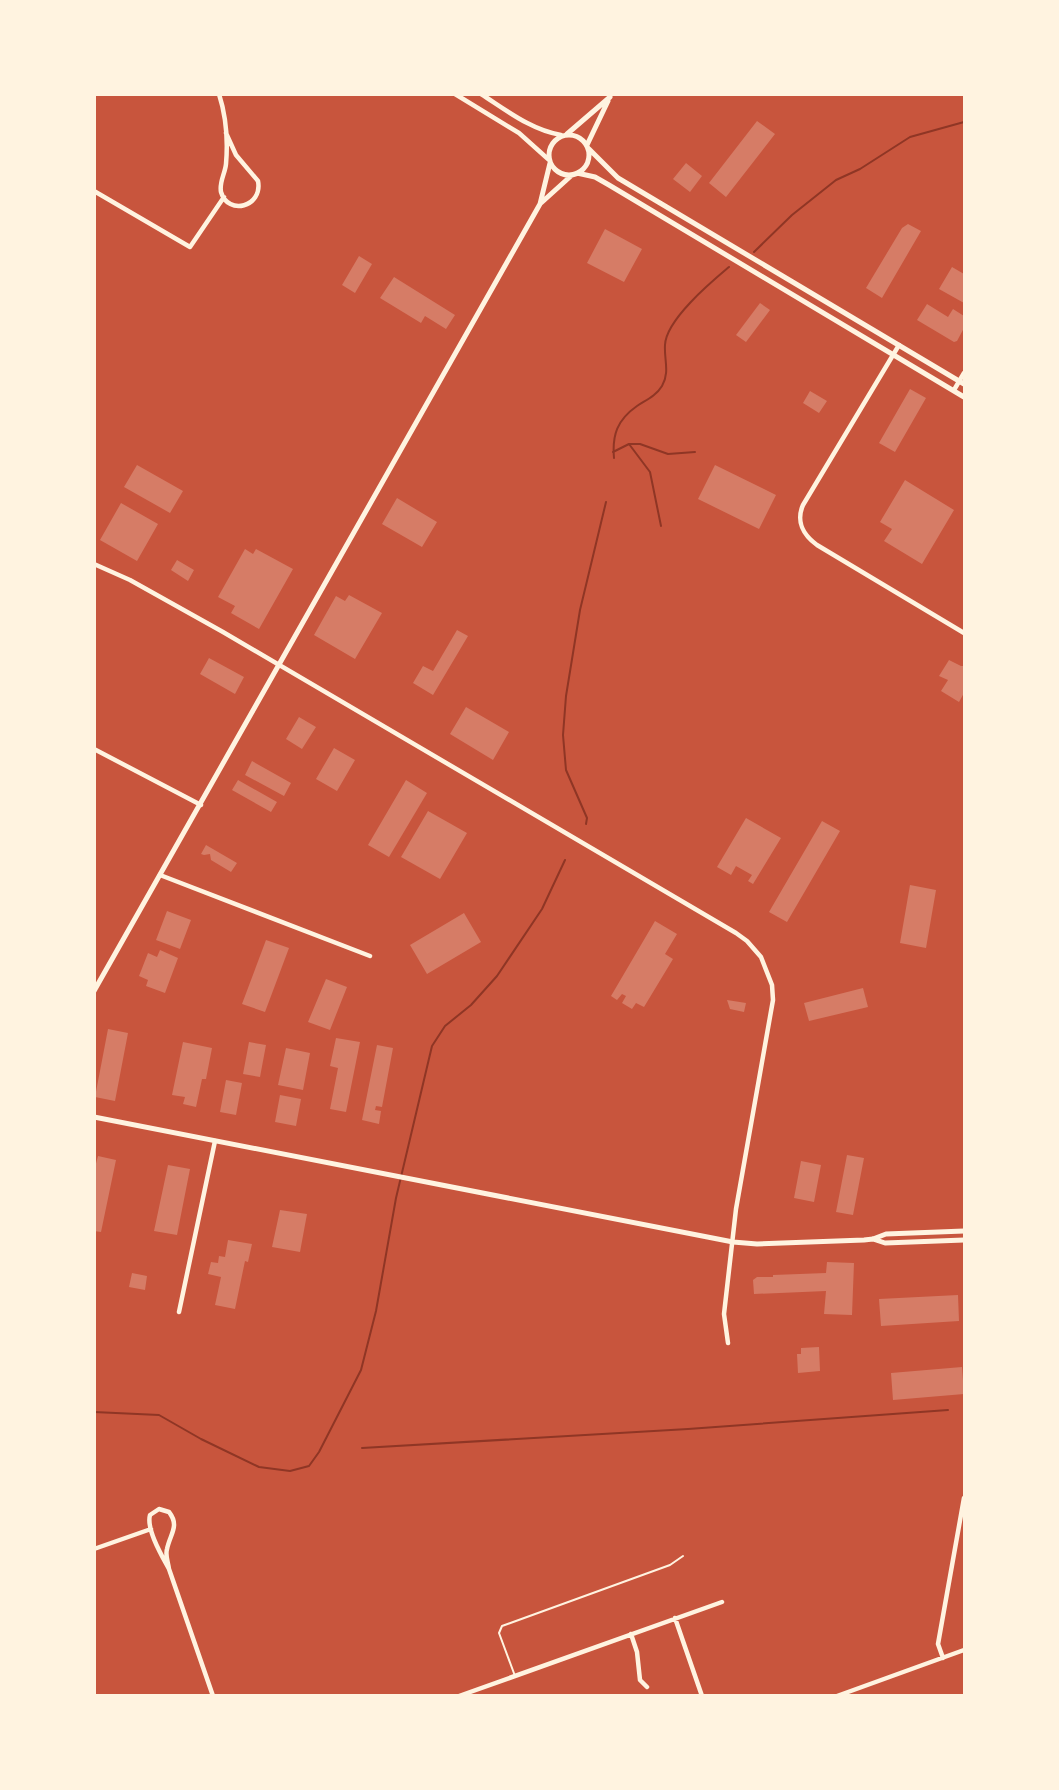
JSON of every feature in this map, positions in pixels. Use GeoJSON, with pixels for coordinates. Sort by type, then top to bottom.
{"type":"FeatureCollection","features":[{"type":"Feature","properties":{"kind":"street"},"geometry":{"type":"LineString","coordinates":[[221,94],[226,133],[226,164],[221,186],[224,197],[233,205],[244,206],[254,200],[259,188],[255,175],[236,155],[226,133]]}},
{"type":"Feature","properties":{"kind":"street"},"geometry":{"type":"LineString","coordinates":[[455,94],[519,133],[559,173],[595,177],[964,397]]}},
{"type":"Feature","properties":{"kind":"street"},"geometry":{"type":"LineString","coordinates":[[481,94],[547,133],[579,136],[618,178],[962,382]]}},
{"type":"Feature","properties":{"kind":"street"},"geometry":{"type":"LineString","coordinates":[[540,204],[587,164],[588,147],[611,96]]}},
{"type":"Feature","properties":{"kind":"street"},"geometry":{"type":"LineString","coordinates":[[94,991],[540,204],[550,145],[611,96]]}},
{"type":"Feature","properties":{"kind":"street"},"geometry":{"type":"LineString","coordinates":[[94,191],[190,247],[224,197]]}},
{"type":"Feature","properties":{"kind":"street"},"geometry":{"type":"LineString","coordinates":[[899,345],[803,505],[800,524],[806,536],[817,545],[964,633]]}},
{"type":"Feature","properties":{"kind":"street"},"geometry":{"type":"LineString","coordinates":[[954,390],[962,382],[964,373]]}},
{"type":"Feature","properties":{"kind":"street"},"geometry":{"type":"LineString","coordinates":[[94,564],[130,580],[279,665],[660,887],[736,933],[756,949],[768,970],[773,1000],[736,1209],[724,1314],[728,1343]]}},
{"type":"Feature","properties":{"kind":"street"},"geometry":{"type":"LineString","coordinates":[[94,749],[201,805]]}},
{"type":"Feature","properties":{"kind":"street"},"geometry":{"type":"LineString","coordinates":[[160,875],[370,956]]}},
{"type":"Feature","properties":{"kind":"street"},"geometry":{"type":"LineString","coordinates":[[95,1117],[733,1242],[757,1244],[873,1239],[886,1234],[964,1231]]}},
{"type":"Feature","properties":{"kind":"street"},"geometry":{"type":"LineString","coordinates":[[179,1312],[215,1141]]}},
{"type":"Feature","properties":{"kind":"street"},"geometry":{"type":"LineString","coordinates":[[873,1239],[885,1243],[964,1240]]}},
{"type":"Feature","properties":{"kind":"street"},"geometry":{"type":"LineString","coordinates":[[943,1658],[938,1644],[964,1498]]}},
{"type":"Feature","properties":{"kind":"street"},"geometry":{"type":"LineString","coordinates":[[169,1569],[167,1550],[175,1525],[172,1515],[163,1509],[153,1512],[149,1518],[151,1529],[169,1569],[213,1695]]}},
{"type":"Feature","properties":{"kind":"street"},"geometry":{"type":"LineString","coordinates":[[94,1548],[151,1529]]}},
{"type":"Feature","properties":{"kind":"street"},"geometry":{"type":"LineString","coordinates":[[459,1695],[722,1602]]}},
{"type":"Feature","properties":{"kind":"street"},"geometry":{"type":"LineString","coordinates":[[675,1618],[702,1695]]}},
{"type":"Feature","properties":{"kind":"street"},"geometry":{"type":"LineString","coordinates":[[631,1634],[637,1652],[640,1680],[647,1687]]}},
{"type":"Feature","properties":{"kind":"street"},"geometry":{"type":"LineString","coordinates":[[837,1695],[964,1650]]}},
{"type":"Feature","properties":{"kind":"street"},"geometry":{"type":"LineString","coordinates":[[478,1689],[481,1695]]}},
{"type":"Feature","properties":{"kind":"lane"},"geometry":{"type":"LineString","coordinates":[[514,1676],[500,1633],[502,1626],[670,1565],[683,1556]]}},
{"type":"Feature","properties":{"kind":"building"},"geometry":{"type":"Polygon","coordinates":[[[757,121],[775,134],[726,197],[709,183],[757,121]]]}},
{"type":"Feature","properties":{"kind":"building"},"geometry":{"type":"Polygon","coordinates":[[[686,163],[702,176],[690,192],[673,179],[686,163]]]}},
{"type":"Feature","properties":{"kind":"building"},"geometry":{"type":"Polygon","coordinates":[[[908,224],[921,231],[882,298],[866,288],[902,228],[908,224]]]}},
{"type":"Feature","properties":{"kind":"building"},"geometry":{"type":"Polygon","coordinates":[[[605,229],[642,249],[624,282],[587,263],[605,229]]]}},
{"type":"Feature","properties":{"kind":"building"},"geometry":{"type":"Polygon","coordinates":[[[359,256],[372,264],[355,293],[342,285],[359,256]]]}},
{"type":"Feature","properties":{"kind":"building"},"geometry":{"type":"Polygon","coordinates":[[[952,267],[964,274],[964,303],[939,289],[952,267]]]}},
{"type":"Feature","properties":{"kind":"building"},"geometry":{"type":"Polygon","coordinates":[[[394,277],[455,315],[446,329],[425,316],[421,323],[380,298],[394,277]]]}},
{"type":"Feature","properties":{"kind":"building"},"geometry":{"type":"Polygon","coordinates":[[[760,303],[770,310],[746,342],[736,335],[760,303]]]}},
{"type":"Feature","properties":{"kind":"building"},"geometry":{"type":"Polygon","coordinates":[[[927,304],[948,317],[953,309],[964,316],[964,328],[957,341],[954,342],[917,320],[927,304]]]}},
{"type":"Feature","properties":{"kind":"building"},"geometry":{"type":"Polygon","coordinates":[[[910,389],[926,398],[895,452],[879,443],[910,389]]]}},
{"type":"Feature","properties":{"kind":"building"},"geometry":{"type":"Polygon","coordinates":[[[810,391],[827,401],[819,413],[803,403],[810,391]]]}},
{"type":"Feature","properties":{"kind":"building"},"geometry":{"type":"Polygon","coordinates":[[[137,465],[183,491],[170,513],[124,487],[137,465]]]}},
{"type":"Feature","properties":{"kind":"building"},"geometry":{"type":"Polygon","coordinates":[[[715,465],[776,495],[759,529],[698,499],[715,465]]]}},
{"type":"Feature","properties":{"kind":"building"},"geometry":{"type":"Polygon","coordinates":[[[905,480],[954,510],[922,564],[884,541],[892,529],[880,522],[905,480]]]}},
{"type":"Feature","properties":{"kind":"building"},"geometry":{"type":"Polygon","coordinates":[[[397,498],[437,522],[422,547],[382,524],[397,498]]]}},
{"type":"Feature","properties":{"kind":"building"},"geometry":{"type":"Polygon","coordinates":[[[121,503],[158,524],[137,561],[100,540],[121,503]]]}},
{"type":"Feature","properties":{"kind":"building"},"geometry":{"type":"Polygon","coordinates":[[[245,549],[253,554],[256,549],[293,569],[259,629],[231,613],[235,606],[218,597],[245,549]]]}},
{"type":"Feature","properties":{"kind":"building"},"geometry":{"type":"Polygon","coordinates":[[[177,560],[194,570],[188,581],[171,570],[177,560]]]}},
{"type":"Feature","properties":{"kind":"building"},"geometry":{"type":"Polygon","coordinates":[[[349,595],[382,613],[355,659],[314,635],[336,596],[345,601],[349,595]]]}},
{"type":"Feature","properties":{"kind":"building"},"geometry":{"type":"Polygon","coordinates":[[[457,630],[468,636],[433,695],[413,683],[423,666],[433,671],[457,630]]]}},
{"type":"Feature","properties":{"kind":"building"},"geometry":{"type":"Polygon","coordinates":[[[209,658],[244,677],[235,694],[200,674],[209,658]]]}},
{"type":"Feature","properties":{"kind":"building"},"geometry":{"type":"Polygon","coordinates":[[[949,660],[964,666],[964,693],[959,702],[941,691],[948,680],[939,676],[949,660]]]}},
{"type":"Feature","properties":{"kind":"building"},"geometry":{"type":"Polygon","coordinates":[[[466,707],[509,732],[493,760],[450,734],[466,707]]]}},
{"type":"Feature","properties":{"kind":"building"},"geometry":{"type":"Polygon","coordinates":[[[299,717],[316,727],[302,749],[286,739],[299,717]]]}},
{"type":"Feature","properties":{"kind":"building"},"geometry":{"type":"Polygon","coordinates":[[[334,748],[355,760],[337,791],[316,779],[334,748]]]}},
{"type":"Feature","properties":{"kind":"building"},"geometry":{"type":"Polygon","coordinates":[[[252,761],[291,783],[284,796],[245,775],[252,761]]]}},
{"type":"Feature","properties":{"kind":"building"},"geometry":{"type":"Polygon","coordinates":[[[238,780],[277,802],[271,812],[232,790],[238,780]]]}},
{"type":"Feature","properties":{"kind":"building"},"geometry":{"type":"Polygon","coordinates":[[[406,780],[427,793],[389,857],[368,845],[406,780]]]}},
{"type":"Feature","properties":{"kind":"building"},"geometry":{"type":"Polygon","coordinates":[[[428,811],[467,833],[440,879],[401,857],[428,811]]]}},
{"type":"Feature","properties":{"kind":"building"},"geometry":{"type":"Polygon","coordinates":[[[746,818],[781,838],[753,884],[748,881],[752,875],[736,866],[731,875],[717,867],[746,818]]]}},
{"type":"Feature","properties":{"kind":"building"},"geometry":{"type":"Polygon","coordinates":[[[822,821],[840,831],[787,922],[769,912],[822,821]]]}},
{"type":"Feature","properties":{"kind":"building"},"geometry":{"type":"Polygon","coordinates":[[[206,845],[237,863],[231,872],[211,860],[210,854],[201,854],[206,845]]]}},
{"type":"Feature","properties":{"kind":"building"},"geometry":{"type":"Polygon","coordinates":[[[910,885],[936,890],[926,948],[900,943],[910,885]]]}},
{"type":"Feature","properties":{"kind":"building"},"geometry":{"type":"Polygon","coordinates":[[[167,911],[191,920],[180,949],[156,940],[167,911]]]}},
{"type":"Feature","properties":{"kind":"building"},"geometry":{"type":"Polygon","coordinates":[[[464,913],[481,942],[427,974],[410,945],[464,913]]]}},
{"type":"Feature","properties":{"kind":"building"},"geometry":{"type":"Polygon","coordinates":[[[655,921],[677,934],[665,954],[673,959],[644,1007],[636,1003],[632,1009],[622,1003],[626,996],[622,994],[617,1000],[611,996],[655,921]]]}},
{"type":"Feature","properties":{"kind":"building"},"geometry":{"type":"Polygon","coordinates":[[[266,940],[289,948],[265,1012],[242,1004],[266,940]]]}},
{"type":"Feature","properties":{"kind":"building"},"geometry":{"type":"Polygon","coordinates":[[[160,950],[178,958],[165,993],[146,986],[148,980],[139,976],[148,953],[157,957],[160,950]]]}},
{"type":"Feature","properties":{"kind":"building"},"geometry":{"type":"Polygon","coordinates":[[[326,979],[347,987],[330,1030],[308,1022],[326,979]]]}},
{"type":"Feature","properties":{"kind":"building"},"geometry":{"type":"Polygon","coordinates":[[[863,988],[868,1007],[809,1021],[804,1003],[863,988]]]}},
{"type":"Feature","properties":{"kind":"building"},"geometry":{"type":"Polygon","coordinates":[[[727,1000],[746,1003],[744,1012],[730,1009],[727,1000]]]}},
{"type":"Feature","properties":{"kind":"building"},"geometry":{"type":"Polygon","coordinates":[[[108,1029],[128,1033],[115,1101],[95,1097],[108,1029]]]}},
{"type":"Feature","properties":{"kind":"building"},"geometry":{"type":"Polygon","coordinates":[[[336,1038],[360,1042],[346,1112],[330,1109],[338,1068],[330,1066],[336,1038]]]}},
{"type":"Feature","properties":{"kind":"building"},"geometry":{"type":"Polygon","coordinates":[[[183,1042],[212,1048],[206,1079],[202,1079],[196,1107],[183,1104],[185,1097],[172,1095],[183,1042]]]}},
{"type":"Feature","properties":{"kind":"building"},"geometry":{"type":"Polygon","coordinates":[[[249,1042],[266,1045],[260,1077],[243,1074],[249,1042]]]}},
{"type":"Feature","properties":{"kind":"building"},"geometry":{"type":"Polygon","coordinates":[[[377,1045],[393,1048],[382,1107],[376,1106],[375,1110],[381,1111],[379,1124],[362,1120],[377,1045]]]}},
{"type":"Feature","properties":{"kind":"building"},"geometry":{"type":"Polygon","coordinates":[[[286,1048],[310,1053],[303,1090],[278,1085],[286,1048]]]}},
{"type":"Feature","properties":{"kind":"building"},"geometry":{"type":"Polygon","coordinates":[[[226,1080],[242,1083],[236,1115],[220,1112],[226,1080]]]}},
{"type":"Feature","properties":{"kind":"building"},"geometry":{"type":"Polygon","coordinates":[[[280,1095],[301,1099],[296,1126],[275,1122],[280,1095]]]}},
{"type":"Feature","properties":{"kind":"building"},"geometry":{"type":"Polygon","coordinates":[[[847,1155],[864,1158],[853,1215],[836,1212],[847,1155]]]}},
{"type":"Feature","properties":{"kind":"building"},"geometry":{"type":"Polygon","coordinates":[[[98,1156],[116,1160],[101,1232],[94,1231],[94,1171],[98,1156]]]}},
{"type":"Feature","properties":{"kind":"building"},"geometry":{"type":"Polygon","coordinates":[[[801,1161],[821,1165],[814,1202],[794,1198],[801,1161]]]}},
{"type":"Feature","properties":{"kind":"building"},"geometry":{"type":"Polygon","coordinates":[[[168,1165],[190,1169],[177,1235],[154,1231],[168,1165]]]}},
{"type":"Feature","properties":{"kind":"building"},"geometry":{"type":"Polygon","coordinates":[[[280,1210],[307,1214],[300,1252],[272,1247],[280,1210]]]}},
{"type":"Feature","properties":{"kind":"building"},"geometry":{"type":"Polygon","coordinates":[[[228,1240],[252,1244],[248,1262],[245,1261],[235,1309],[215,1305],[221,1277],[208,1274],[211,1262],[218,1263],[219,1256],[225,1257],[228,1240]]]}},
{"type":"Feature","properties":{"kind":"building"},"geometry":{"type":"Polygon","coordinates":[[[827,1262],[854,1263],[852,1315],[824,1314],[826,1291],[754,1294],[753,1280],[757,1277],[826,1273],[827,1262]]]}},
{"type":"Feature","properties":{"kind":"building"},"geometry":{"type":"Polygon","coordinates":[[[132,1273],[147,1276],[145,1290],[129,1287],[132,1273]]]}},
{"type":"Feature","properties":{"kind":"building"},"geometry":{"type":"Polygon","coordinates":[[[958,1295],[959,1321],[881,1326],[879,1299],[958,1295]]]}},
{"type":"Feature","properties":{"kind":"building"},"geometry":{"type":"Polygon","coordinates":[[[819,1347],[820,1371],[798,1373],[797,1354],[801,1354],[801,1348],[819,1347]]]}},
{"type":"Feature","properties":{"kind":"building"},"geometry":{"type":"Polygon","coordinates":[[[962,1367],[964,1394],[893,1400],[891,1373],[962,1367]]]}},
{"type":"Feature","properties":{"kind":"waterway"},"geometry":{"type":"LineString","coordinates":[[754,252],[792,215],[836,180],[860,169],[910,137],[964,122]]}},
{"type":"Feature","properties":{"kind":"waterway"},"geometry":{"type":"LineString","coordinates":[[614,458],[615,435],[620,423],[630,411],[651,398],[662,386],[666,371],[665,345],[667,335],[673,325],[690,303],[729,267]]}},
{"type":"Feature","properties":{"kind":"waterway"},"geometry":{"type":"LineString","coordinates":[[629,444],[640,444],[668,454],[695,452]]}},
{"type":"Feature","properties":{"kind":"waterway"},"geometry":{"type":"LineString","coordinates":[[613,452],[629,444],[650,472],[661,526]]}},
{"type":"Feature","properties":{"kind":"waterway"},"geometry":{"type":"LineString","coordinates":[[586,824],[587,818],[566,770],[563,735],[566,696],[580,610],[606,502]]}},
{"type":"Feature","properties":{"kind":"waterway"},"geometry":{"type":"LineString","coordinates":[[94,1412],[159,1415],[201,1439],[259,1467],[290,1471],[309,1466],[319,1452],[361,1370],[376,1311],[396,1198],[432,1046],[445,1026],[471,1005],[497,976],[542,909],[565,860]]}},
{"type":"Feature","properties":{"kind":"waterway"},"geometry":{"type":"LineString","coordinates":[[362,1448],[688,1429],[948,1410]]}}]}
